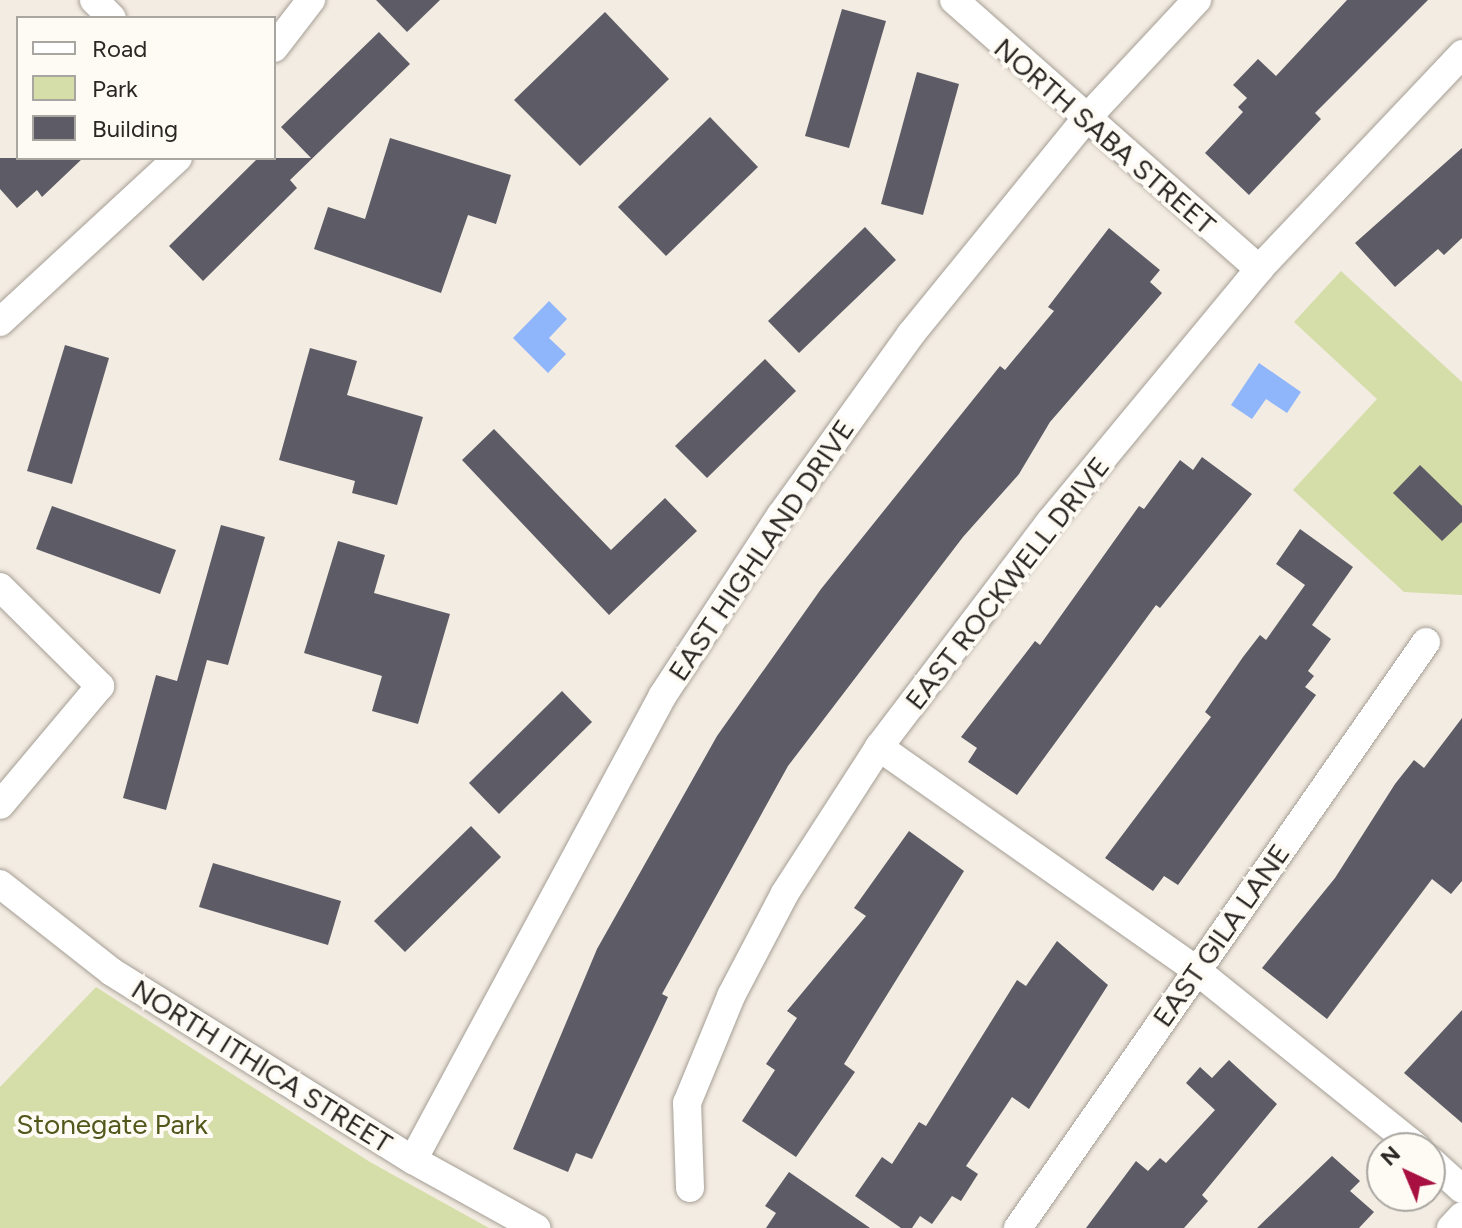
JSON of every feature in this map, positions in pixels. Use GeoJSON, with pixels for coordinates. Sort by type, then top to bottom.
{"type":"FeatureCollection","features":[{"type":"Feature","properties":{"kind":"street"},"geometry":{"type":"LineString","coordinates":[[94,0],[110,16]]}},
{"type":"Feature","properties":{"kind":"street"},"geometry":{"type":"LineString","coordinates":[[276,45],[311,0]]}},
{"type":"Feature","properties":{"kind":"street","name":"NORTH SABA STREET"},"geometry":{"type":"LineString","coordinates":[[954,0],[1084,121],[1259,269]]}},
{"type":"Feature","properties":{"kind":"street","name":"EAST HIGHLAND DRIVE"},"geometry":{"type":"LineString","coordinates":[[413,1160],[663,695],[781,515],[911,334],[1084,121],[1197,0]]}},
{"type":"Feature","properties":{"kind":"street","name":"EAST ROCKWELL DRIVE"},"geometry":{"type":"LineString","coordinates":[[690,1188],[687,1103],[731,996],[785,893],[879,747],[1050,522],[1259,269],[1462,54]]}},
{"type":"Feature","properties":{"kind":"street"},"geometry":{"type":"LineString","coordinates":[[0,322],[176,160]]}},
{"type":"Feature","properties":{"kind":"street"},"geometry":{"type":"LineString","coordinates":[[0,587],[100,686],[0,805]]}},
{"type":"Feature","properties":{"kind":"street","name":"EAST GILA LANE"},"geometry":{"type":"LineString","coordinates":[[1018,1228],[1426,642]]}},
{"type":"Feature","properties":{"kind":"street"},"geometry":{"type":"LineString","coordinates":[[879,747],[1196,970],[1397,1132]]}},
{"type":"Feature","properties":{"kind":"street","name":"NORTH ITHICA STREET"},"geometry":{"type":"LineString","coordinates":[[0,884],[112,972],[413,1160],[536,1228]]}},
{"type":"Feature","properties":{"kind":"street"},"geometry":{"type":"LineString","coordinates":[[1446,1174],[1462,1189]]}},
{"type":"Feature","properties":{"kind":"street"},"geometry":{"type":"LineString","coordinates":[[1451,1228],[1462,1216]]}},
{"type":"Feature","properties":{"kind":"green space"},"geometry":{"type":"Polygon","coordinates":[[[1341,271],[1462,382],[1462,595],[1404,592],[1293,490],[1377,399],[1294,322],[1341,271]]]}},
{"type":"Feature","properties":{"kind":"green space","name":"Stonegate Park"},"geometry":{"type":"Polygon","coordinates":[[[96,987],[370,1162],[489,1228],[0,1228],[0,1087],[96,987]]]}},
{"type":"Feature","properties":{"kind":"water"},"geometry":{"type":"Polygon","coordinates":[[[549,301],[567,319],[549,338],[566,354],[548,373],[513,338],[549,301]]]}},
{"type":"Feature","properties":{"kind":"water"},"geometry":{"type":"Polygon","coordinates":[[[1259,363],[1301,392],[1287,413],[1266,399],[1252,419],[1231,405],[1259,363]]]}},
{"type":"Feature","properties":{"kind":"building"},"geometry":{"type":"Polygon","coordinates":[[[376,0],[440,0],[407,32],[376,0]]]}},
{"type":"Feature","properties":{"kind":"building"},"geometry":{"type":"Polygon","coordinates":[[[1347,0],[1428,0],[1315,113],[1321,119],[1249,195],[1205,153],[1243,112],[1238,107],[1247,98],[1233,85],[1258,59],[1276,76],[1347,0]]]}},
{"type":"Feature","properties":{"kind":"building"},"geometry":{"type":"Polygon","coordinates":[[[842,9],[886,21],[849,148],[805,136],[842,9]]]}},
{"type":"Feature","properties":{"kind":"building"},"geometry":{"type":"Polygon","coordinates":[[[605,12],[669,79],[580,166],[514,100],[605,12]]]}},
{"type":"Feature","properties":{"kind":"building"},"geometry":{"type":"Polygon","coordinates":[[[379,32],[410,64],[290,180],[297,188],[203,281],[169,246],[256,160],[311,158],[281,127],[379,32]]]}},
{"type":"Feature","properties":{"kind":"building"},"geometry":{"type":"Polygon","coordinates":[[[917,72],[959,84],[923,215],[881,204],[917,72]]]}},
{"type":"Feature","properties":{"kind":"building"},"geometry":{"type":"Polygon","coordinates":[[[710,117],[758,167],[666,256],[618,207],[710,117]]]}},
{"type":"Feature","properties":{"kind":"building"},"geometry":{"type":"Polygon","coordinates":[[[390,138],[511,175],[496,224],[468,215],[441,293],[314,249],[328,207],[365,219],[390,138]]]}},
{"type":"Feature","properties":{"kind":"building"},"geometry":{"type":"Polygon","coordinates":[[[1462,148],[1462,238],[1444,255],[1438,249],[1395,287],[1355,243],[1462,148]]]}},
{"type":"Feature","properties":{"kind":"building"},"geometry":{"type":"Polygon","coordinates":[[[0,158],[81,160],[42,197],[37,190],[17,208],[0,189],[0,158]]]}},
{"type":"Feature","properties":{"kind":"building"},"geometry":{"type":"Polygon","coordinates":[[[865,227],[896,260],[799,353],[768,321],[865,227]]]}},
{"type":"Feature","properties":{"kind":"building"},"geometry":{"type":"Polygon","coordinates":[[[1109,228],[1160,270],[1150,282],[1162,293],[1050,422],[1019,474],[963,537],[788,766],[662,994],[668,997],[592,1159],[576,1153],[568,1172],[513,1149],[597,949],[717,736],[821,589],[1000,366],[1005,370],[1054,311],[1048,307],[1109,228]]]}},
{"type":"Feature","properties":{"kind":"building"},"geometry":{"type":"Polygon","coordinates":[[[65,345],[109,358],[72,484],[27,471],[65,345]]]}},
{"type":"Feature","properties":{"kind":"building"},"geometry":{"type":"Polygon","coordinates":[[[310,348],[357,361],[347,395],[423,417],[397,505],[352,493],[355,481],[279,460],[310,348]]]}},
{"type":"Feature","properties":{"kind":"building"},"geometry":{"type":"Polygon","coordinates":[[[765,359],[796,391],[707,478],[675,446],[765,359]]]}},
{"type":"Feature","properties":{"kind":"building"},"geometry":{"type":"Polygon","coordinates":[[[494,429],[611,550],[665,498],[697,531],[609,615],[462,460],[494,429]]]}},
{"type":"Feature","properties":{"kind":"building"},"geometry":{"type":"Polygon","coordinates":[[[1202,457],[1252,494],[1160,608],[1156,605],[1017,795],[968,762],[977,748],[961,737],[1035,641],[1040,645],[1139,506],[1144,509],[1180,460],[1193,470],[1202,457]]]}},
{"type":"Feature","properties":{"kind":"building"},"geometry":{"type":"Polygon","coordinates":[[[1420,465],[1462,506],[1462,522],[1442,541],[1393,493],[1420,465]]]}},
{"type":"Feature","properties":{"kind":"building"},"geometry":{"type":"Polygon","coordinates":[[[52,506],[176,550],[160,594],[36,549],[52,506]]]}},
{"type":"Feature","properties":{"kind":"building"},"geometry":{"type":"Polygon","coordinates":[[[221,525],[265,537],[228,665],[207,660],[166,810],[123,798],[156,675],[177,681],[221,525]]]}},
{"type":"Feature","properties":{"kind":"building"},"geometry":{"type":"Polygon","coordinates":[[[1300,529],[1353,567],[1312,625],[1331,639],[1308,671],[1314,676],[1305,687],[1316,695],[1178,885],[1164,876],[1153,891],[1105,858],[1211,717],[1205,712],[1243,657],[1260,635],[1266,640],[1305,585],[1276,564],[1300,529]]]}},
{"type":"Feature","properties":{"kind":"building"},"geometry":{"type":"Polygon","coordinates":[[[338,541],[385,555],[374,593],[450,614],[418,724],[372,711],[382,676],[304,653],[338,541]]]}},
{"type":"Feature","properties":{"kind":"building"},"geometry":{"type":"Polygon","coordinates":[[[562,691],[592,722],[499,814],[469,783],[562,691]]]}},
{"type":"Feature","properties":{"kind":"building"},"geometry":{"type":"Polygon","coordinates":[[[1462,718],[1462,881],[1451,894],[1432,879],[1327,1019],[1262,968],[1335,878],[1395,784],[1414,760],[1424,768],[1462,718]]]}},
{"type":"Feature","properties":{"kind":"building"},"geometry":{"type":"Polygon","coordinates":[[[471,826],[501,857],[405,952],[374,921],[471,826]]]}},
{"type":"Feature","properties":{"kind":"building"},"geometry":{"type":"Polygon","coordinates":[[[909,831],[964,871],[844,1064],[855,1072],[796,1157],[742,1121],[775,1070],[766,1064],[797,1018],[787,1011],[866,916],[854,908],[909,831]]]}},
{"type":"Feature","properties":{"kind":"building"},"geometry":{"type":"Polygon","coordinates":[[[213,863],[341,901],[328,945],[199,907],[213,863]]]}},
{"type":"Feature","properties":{"kind":"building"},"geometry":{"type":"Polygon","coordinates":[[[1057,941],[1108,985],[1029,1109],[1012,1097],[966,1166],[978,1174],[961,1201],[952,1196],[932,1224],[920,1216],[912,1228],[901,1228],[855,1196],[882,1157],[892,1164],[919,1122],[926,1126],[1017,980],[1026,986],[1057,941]]]}},
{"type":"Feature","properties":{"kind":"building"},"geometry":{"type":"Polygon","coordinates":[[[1462,1010],[1462,1123],[1404,1073],[1462,1010]]]}},
{"type":"Feature","properties":{"kind":"building"},"geometry":{"type":"Polygon","coordinates":[[[1229,1060],[1277,1104],[1202,1195],[1208,1201],[1184,1228],[1086,1228],[1136,1161],[1148,1171],[1160,1158],[1166,1163],[1215,1110],[1186,1083],[1200,1067],[1212,1078],[1229,1060]]]}},
{"type":"Feature","properties":{"kind":"building"},"geometry":{"type":"Polygon","coordinates":[[[1332,1156],[1360,1181],[1350,1191],[1366,1205],[1366,1212],[1374,1212],[1359,1228],[1257,1228],[1332,1156]]]}},
{"type":"Feature","properties":{"kind":"building"},"geometry":{"type":"Polygon","coordinates":[[[789,1172],[870,1228],[766,1228],[776,1213],[765,1206],[789,1172]]]}}]}
